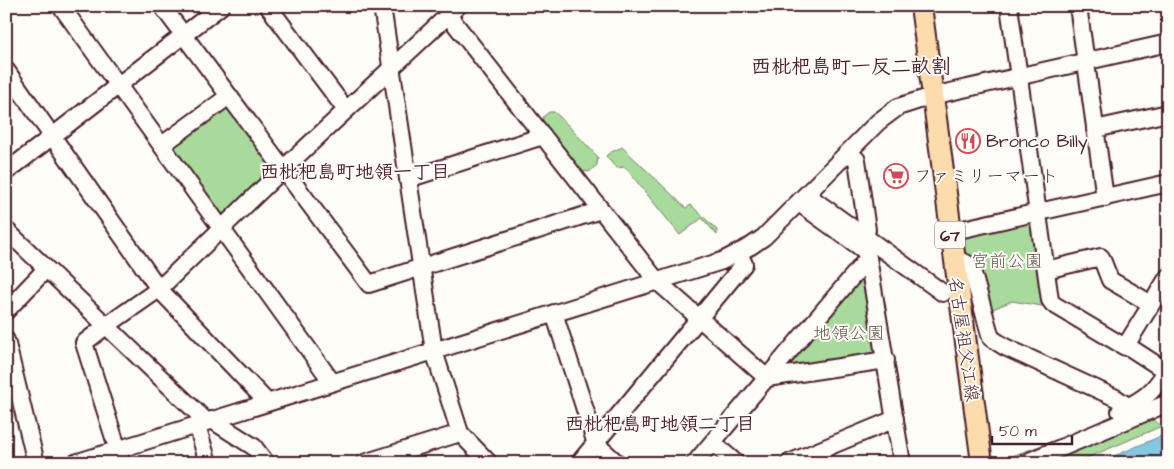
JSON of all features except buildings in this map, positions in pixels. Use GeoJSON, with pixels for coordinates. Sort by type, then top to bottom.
{"type":"FeatureCollection","features":[{"type":"Feature","properties":{"kind":"main road","name":"名古屋祖父江線"},"geometry":{"type":"LineString","coordinates":[[921,6],[953,258],[982,463]]}},
{"type":"Feature","properties":{"kind":"street"},"geometry":{"type":"LineString","coordinates":[[61,6],[332,382]]}},
{"type":"Feature","properties":{"kind":"street"},"geometry":{"type":"LineString","coordinates":[[162,6],[369,284],[601,210]]}},
{"type":"Feature","properties":{"kind":"street"},"geometry":{"type":"LineString","coordinates":[[6,172],[222,6]]}},
{"type":"Feature","properties":{"kind":"street"},"geometry":{"type":"LineString","coordinates":[[268,6],[346,110]]}},
{"type":"Feature","properties":{"kind":"street"},"geometry":{"type":"LineString","coordinates":[[382,6],[434,351],[460,433],[489,463]]}},
{"type":"Feature","properties":{"kind":"street"},"geometry":{"type":"LineString","coordinates":[[1009,6],[1050,300],[1053,304],[1167,370],[1154,389],[1142,400],[1089,428],[1075,443]]}},
{"type":"Feature","properties":{"kind":"street"},"geometry":{"type":"LineString","coordinates":[[1078,6],[1105,198]]}},
{"type":"Feature","properties":{"kind":"street"},"geometry":{"type":"LineString","coordinates":[[120,456],[84,343],[159,289],[283,169],[453,11],[543,136],[657,281],[767,378],[886,360]]}},
{"type":"Feature","properties":{"kind":"street"},"geometry":{"type":"LineString","coordinates":[[75,463],[120,456],[205,422],[722,261],[764,237],[888,114],[898,107],[932,96],[1168,43]]}},
{"type":"Feature","properties":{"kind":"street"},"geometry":{"type":"LineString","coordinates":[[6,70],[159,289],[268,402]]}},
{"type":"Feature","properties":{"kind":"street"},"geometry":{"type":"LineString","coordinates":[[162,145],[229,96]]}},
{"type":"Feature","properties":{"kind":"street"},"geometry":{"type":"LineString","coordinates":[[1095,129],[1168,113]]}},
{"type":"Feature","properties":{"kind":"street"},"geometry":{"type":"LineString","coordinates":[[408,179],[543,136]]}},
{"type":"Feature","properties":{"kind":"street"},"geometry":{"type":"LineString","coordinates":[[849,152],[857,160],[867,230],[863,235]]}},
{"type":"Feature","properties":{"kind":"street"},"geometry":{"type":"LineString","coordinates":[[950,232],[1168,183]]}},
{"type":"Feature","properties":{"kind":"street"},"geometry":{"type":"LineString","coordinates":[[803,199],[863,235],[943,292]]}},
{"type":"Feature","properties":{"kind":"street"},"geometry":{"type":"LineString","coordinates":[[803,199],[864,250],[868,258],[902,463]]}},
{"type":"Feature","properties":{"kind":"street"},"geometry":{"type":"LineString","coordinates":[[6,230],[205,422],[254,447],[266,463]]}},
{"type":"Feature","properties":{"kind":"street"},"geometry":{"type":"LineString","coordinates":[[579,463],[744,264],[739,253]]}},
{"type":"Feature","properties":{"kind":"street"},"geometry":{"type":"LineString","coordinates":[[1046,270],[1101,257],[1110,280],[1150,304]]}},
{"type":"Feature","properties":{"kind":"street"},"geometry":{"type":"LineString","coordinates":[[696,463],[868,258]]}},
{"type":"Feature","properties":{"kind":"street"},"geometry":{"type":"LineString","coordinates":[[953,258],[966,263],[972,270],[991,338],[1005,347],[1116,398],[1129,407]]}},
{"type":"Feature","properties":{"kind":"street"},"geometry":{"type":"LineString","coordinates":[[6,310],[46,269]]}},
{"type":"Feature","properties":{"kind":"street"},"geometry":{"type":"LineString","coordinates":[[1126,345],[1168,277]]}},
{"type":"Feature","properties":{"kind":"street"},"geometry":{"type":"LineString","coordinates":[[554,313],[596,444],[617,463]]}},
{"type":"Feature","properties":{"kind":"street"},"geometry":{"type":"LineString","coordinates":[[6,340],[36,463]]}},
{"type":"Feature","properties":{"kind":"street"},"geometry":{"type":"LineString","coordinates":[[1025,463],[1168,403]]}},
{"type":"Feature","properties":{"kind":"street"},"geometry":{"type":"LineString","coordinates":[[789,463],[895,419]]}},
{"type":"Feature","properties":{"kind":"street"},"geometry":{"type":"LineString","coordinates":[[205,422],[208,463]]}},
{"type":"Feature","properties":{"kind":"street"},"geometry":{"type":"LineString","coordinates":[[364,463],[460,433]]}},
{"type":"Feature","properties":{"kind":"street"},"geometry":{"type":"LineString","coordinates":[[713,443],[736,463]]}},
{"type":"Feature","properties":{"kind":"green space"},"geometry":{"type":"Polygon","coordinates":[[[230,104],[273,162],[273,169],[224,215],[218,214],[170,144],[230,104]]]}},
{"type":"Feature","properties":{"kind":"green space"},"geometry":{"type":"Polygon","coordinates":[[[549,112],[554,112],[560,117],[598,157],[597,165],[589,172],[582,171],[542,120],[549,112]]]}},
{"type":"Feature","properties":{"kind":"green space"},"geometry":{"type":"Polygon","coordinates":[[[622,147],[686,208],[691,205],[717,230],[717,235],[702,218],[680,235],[625,167],[616,168],[606,156],[622,147]]]}},
{"type":"Feature","properties":{"kind":"green space","name":"宮前公園"},"geometry":{"type":"Polygon","coordinates":[[[1030,220],[1036,223],[1048,307],[1012,301],[988,311],[966,258],[963,235],[1030,220]]]}},
{"type":"Feature","properties":{"kind":"green space","name":"地領公園"},"geometry":{"type":"Polygon","coordinates":[[[861,276],[868,279],[880,353],[791,369],[789,363],[861,276]]]}},
{"type":"Feature","properties":{"kind":"green space"},"geometry":{"type":"Polygon","coordinates":[[[1147,416],[1162,426],[1075,463],[1063,463],[1060,453],[1147,416]]]}},
{"type":"Feature","properties":{"kind":"green space"},"geometry":{"type":"Polygon","coordinates":[[[1075,433],[1071,440],[1013,462],[995,463],[994,459],[1012,456],[1075,433]]]}},
{"type":"Feature","properties":{"kind":"water"},"geometry":{"type":"Polygon","coordinates":[[[1168,433],[1168,463],[1098,463],[1168,433]]]}},
{"type":"Feature","properties":{"kind":"place","name":"Bronco Billy"},"geometry":{"type":"Point","coordinates":[968,141]}},
{"type":"Feature","properties":{"kind":"place","name":"ファミリーマート"},"geometry":{"type":"Point","coordinates":[896,176]}},
{"type":"Feature","properties":{"kind":"district","name":"西枇杷島町一反二畝割"},"geometry":{"type":"Point","coordinates":[851,66]}},
{"type":"Feature","properties":{"kind":"district","name":"西枇杷島町地領一丁目"},"geometry":{"type":"Point","coordinates":[355,171]}},
{"type":"Feature","properties":{"kind":"district","name":"西枇杷島町地領二丁目"},"geometry":{"type":"Point","coordinates":[660,423]}}]}
